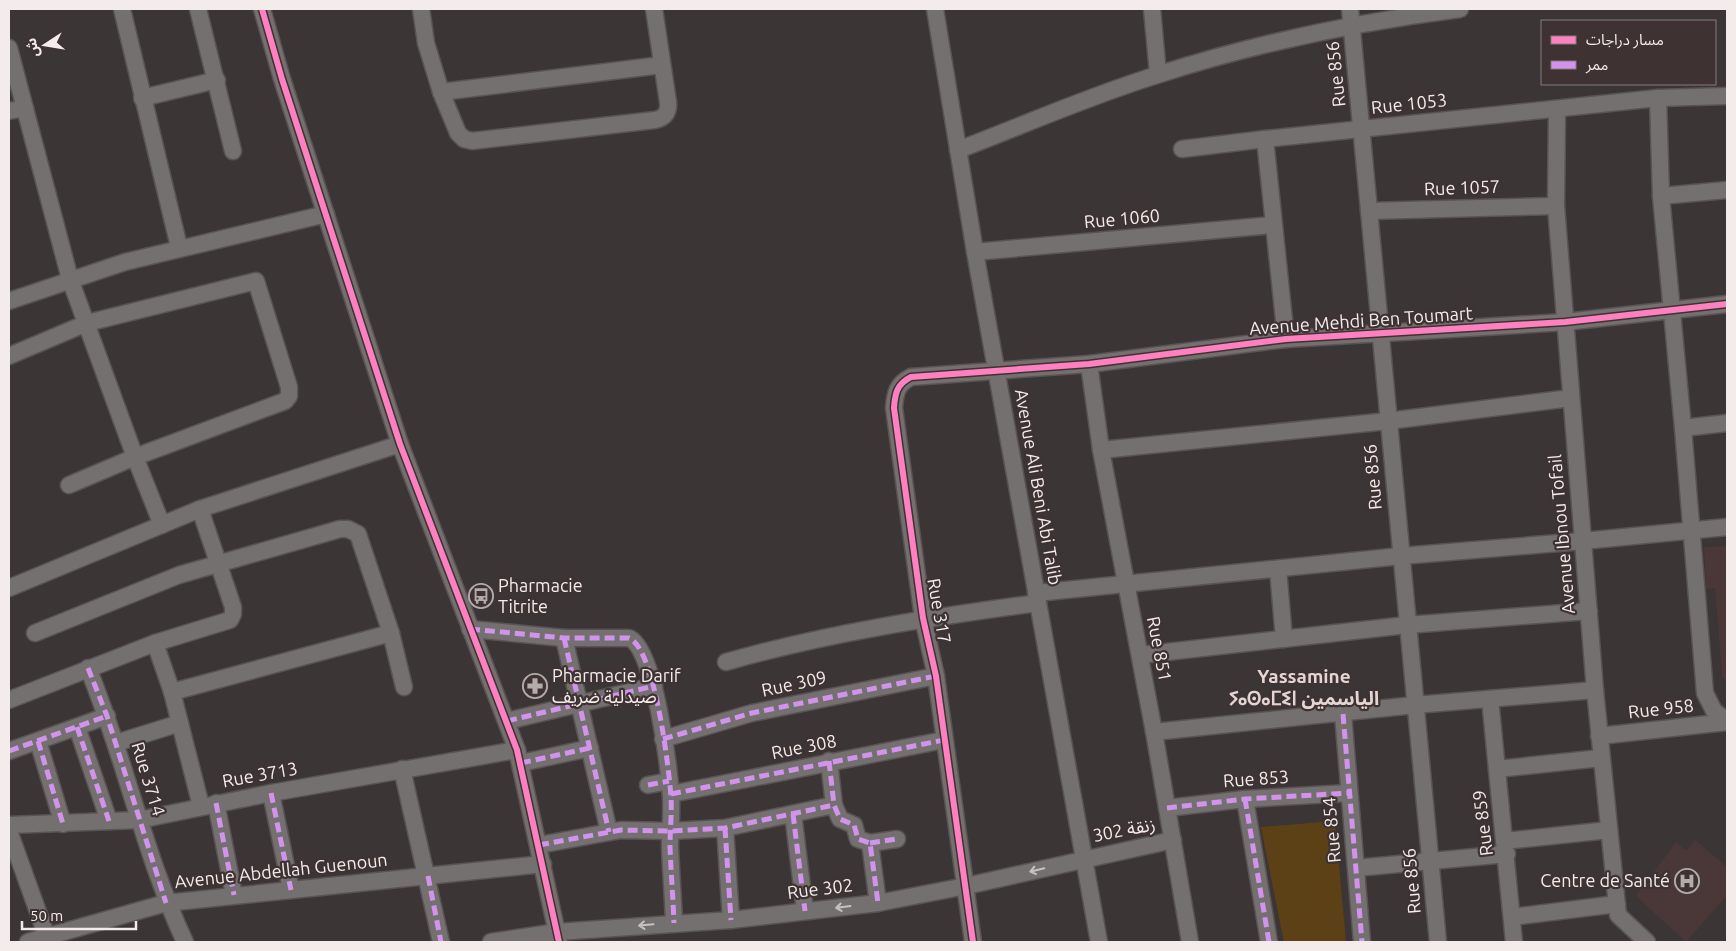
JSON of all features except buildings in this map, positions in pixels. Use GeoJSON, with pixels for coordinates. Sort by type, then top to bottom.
{"type":"FeatureCollection","features":[{"type":"Feature","properties":{"kind":"street"},"geometry":{"type":"LineString","coordinates":[[122,9],[142,98],[180,247]]}},
{"type":"Feature","properties":{"kind":"street"},"geometry":{"type":"LineString","coordinates":[[198,9],[233,151]]}},
{"type":"Feature","properties":{"kind":"street"},"geometry":{"type":"LineString","coordinates":[[262,9],[282,79],[400,444],[519,756],[558,937]]}},
{"type":"Feature","properties":{"kind":"street"},"geometry":{"type":"LineString","coordinates":[[421,9],[426,43],[441,92],[458,133],[468,141],[655,120],[664,116],[668,107],[654,9]]}},
{"type":"Feature","properties":{"kind":"street","name":"Avenue Ali Beni Abi Talib"},"geometry":{"type":"LineString","coordinates":[[935,9],[975,252],[1099,942]]}},
{"type":"Feature","properties":{"kind":"street"},"geometry":{"type":"LineString","coordinates":[[1152,9],[1158,74]]}},
{"type":"Feature","properties":{"kind":"street","name":"Rue 856"},"geometry":{"type":"LineString","coordinates":[[1350,9],[1438,942]]}},
{"type":"Feature","properties":{"kind":"street"},"geometry":{"type":"LineString","coordinates":[[958,150],[1158,74],[1246,50],[1352,25],[1436,10],[1460,9]]}},
{"type":"Feature","properties":{"kind":"street"},"geometry":{"type":"LineString","coordinates":[[9,48],[17,109],[70,279],[162,525]]}},
{"type":"Feature","properties":{"kind":"street"},"geometry":{"type":"LineString","coordinates":[[441,92],[662,65]]}},
{"type":"Feature","properties":{"kind":"street"},"geometry":{"type":"LineString","coordinates":[[142,98],[217,80]]}},
{"type":"Feature","properties":{"kind":"street","name":"Rue 1053"},"geometry":{"type":"LineString","coordinates":[[1182,149],[1265,138],[1557,110],[1658,98],[1727,96]]}},
{"type":"Feature","properties":{"kind":"street"},"geometry":{"type":"LineString","coordinates":[[1658,98],[1661,196],[1705,693],[1714,711],[1727,722]]}},
{"type":"Feature","properties":{"kind":"street","name":"Avenue Ibnou Tofail"},"geometry":{"type":"LineString","coordinates":[[1557,110],[1556,206],[1601,758],[1618,915],[1647,942]]}},
{"type":"Feature","properties":{"kind":"street"},"geometry":{"type":"LineString","coordinates":[[1265,138],[1286,339]]}},
{"type":"Feature","properties":{"kind":"street"},"geometry":{"type":"LineString","coordinates":[[1661,196],[1727,190]]}},
{"type":"Feature","properties":{"kind":"street","name":"Rue 1057"},"geometry":{"type":"LineString","coordinates":[[1370,211],[1556,206]]}},
{"type":"Feature","properties":{"kind":"street"},"geometry":{"type":"LineString","coordinates":[[9,302],[70,279],[180,247],[326,214]]}},
{"type":"Feature","properties":{"kind":"street","name":"Rue 1060"},"geometry":{"type":"LineString","coordinates":[[975,252],[1273,225]]}},
{"type":"Feature","properties":{"kind":"street"},"geometry":{"type":"LineString","coordinates":[[9,356],[87,323],[256,281],[289,387],[289,396],[285,401],[269,409],[135,456],[69,485]]}},
{"type":"Feature","properties":{"kind":"street","name":"Avenue Mehdi Ben Toumart"},"geometry":{"type":"LineString","coordinates":[[997,372],[1088,364],[1286,339],[1565,322],[1727,304]]}},
{"type":"Feature","properties":{"kind":"street","name":"Rue 851"},"geometry":{"type":"LineString","coordinates":[[1088,364],[1190,942]]}},
{"type":"Feature","properties":{"kind":"street","name":"Rue 317"},"geometry":{"type":"LineString","coordinates":[[973,942],[936,676],[924,618],[894,408],[898,387],[911,377],[997,372]]}},
{"type":"Feature","properties":{"kind":"street"},"geometry":{"type":"LineString","coordinates":[[1102,450],[1388,421],[1571,398]]}},
{"type":"Feature","properties":{"kind":"street"},"geometry":{"type":"LineString","coordinates":[[1683,428],[1727,423]]}},
{"type":"Feature","properties":{"kind":"street"},"geometry":{"type":"LineString","coordinates":[[9,588],[200,508],[400,444]]}},
{"type":"Feature","properties":{"kind":"street"},"geometry":{"type":"LineString","coordinates":[[9,700],[155,643],[230,620],[233,614],[233,607],[200,508]]}},
{"type":"Feature","properties":{"kind":"street"},"geometry":{"type":"LineString","coordinates":[[726,662],[844,632],[1126,583],[1727,527]]}},
{"type":"Feature","properties":{"kind":"street"},"geometry":{"type":"LineString","coordinates":[[35,632],[179,575],[219,562],[340,529],[348,529],[358,534],[391,633],[404,687]]}},
{"type":"Feature","properties":{"kind":"street"},"geometry":{"type":"LineString","coordinates":[[1278,569],[1284,639]]}},
{"type":"Feature","properties":{"kind":"street"},"geometry":{"type":"LineString","coordinates":[[1140,655],[1407,625],[1589,610]]}},
{"type":"Feature","properties":{"kind":"street"},"geometry":{"type":"LineString","coordinates":[[470,629],[564,638],[629,638],[634,640],[654,686],[661,715],[670,787],[674,923]]}},
{"type":"Feature","properties":{"kind":"street"},"geometry":{"type":"LineString","coordinates":[[172,692],[391,633]]}},
{"type":"Feature","properties":{"kind":"street"},"geometry":{"type":"LineString","coordinates":[[564,638],[609,832]]}},
{"type":"Feature","properties":{"kind":"street"},"geometry":{"type":"LineString","coordinates":[[155,643],[208,804],[234,895]]}},
{"type":"Feature","properties":{"kind":"street","name":"Rue 3714"},"geometry":{"type":"LineString","coordinates":[[88,668],[116,743],[166,903],[185,942]]}},
{"type":"Feature","properties":{"kind":"street","name":"Rue 309"},"geometry":{"type":"LineString","coordinates":[[663,739],[752,713],[936,676]]}},
{"type":"Feature","properties":{"kind":"street"},"geometry":{"type":"LineString","coordinates":[[507,721],[654,686]]}},
{"type":"Feature","properties":{"kind":"street"},"geometry":{"type":"LineString","coordinates":[[1154,732],[1343,714],[1415,705],[1595,690]]}},
{"type":"Feature","properties":{"kind":"street","name":"Rue 859"},"geometry":{"type":"LineString","coordinates":[[1490,699],[1514,942]]}},
{"type":"Feature","properties":{"kind":"street","name":"Rue 854"},"geometry":{"type":"LineString","coordinates":[[1343,714],[1348,793],[1362,942]]}},
{"type":"Feature","properties":{"kind":"street"},"geometry":{"type":"LineString","coordinates":[[9,751],[107,716]]}},
{"type":"Feature","properties":{"kind":"street","name":"Rue 958"},"geometry":{"type":"LineString","coordinates":[[1599,736],[1727,722]]}},
{"type":"Feature","properties":{"kind":"street"},"geometry":{"type":"LineString","coordinates":[[116,743],[180,723]]}},
{"type":"Feature","properties":{"kind":"street"},"geometry":{"type":"LineString","coordinates":[[77,727],[109,822]]}},
{"type":"Feature","properties":{"kind":"street","name":"Rue 308"},"geometry":{"type":"LineString","coordinates":[[648,785],[670,787],[829,762],[944,740]]}},
{"type":"Feature","properties":{"kind":"street"},"geometry":{"type":"LineString","coordinates":[[38,741],[63,824]]}},
{"type":"Feature","properties":{"kind":"street","name":"Rue 3713"},"geometry":{"type":"LineString","coordinates":[[9,825],[139,820],[208,804],[402,769],[590,748]]}},
{"type":"Feature","properties":{"kind":"street"},"geometry":{"type":"LineString","coordinates":[[1497,768],[1601,758]]}},
{"type":"Feature","properties":{"kind":"street"},"geometry":{"type":"LineString","coordinates":[[829,762],[834,805],[840,819],[854,825],[858,839],[870,843],[897,839]]}},
{"type":"Feature","properties":{"kind":"street"},"geometry":{"type":"LineString","coordinates":[[402,769],[428,876],[441,942]]}},
{"type":"Feature","properties":{"kind":"street"},"geometry":{"type":"LineString","coordinates":[[271,793],[291,890]]}},
{"type":"Feature","properties":{"kind":"street","name":"Rue 853"},"geometry":{"type":"LineString","coordinates":[[1167,808],[1245,799],[1348,793]]}},
{"type":"Feature","properties":{"kind":"street"},"geometry":{"type":"LineString","coordinates":[[1245,799],[1268,942]]}},
{"type":"Feature","properties":{"kind":"street"},"geometry":{"type":"LineString","coordinates":[[539,845],[626,830],[672,831],[725,828],[834,805]]}},
{"type":"Feature","properties":{"kind":"street"},"geometry":{"type":"LineString","coordinates":[[793,814],[805,911]]}},
{"type":"Feature","properties":{"kind":"street"},"geometry":{"type":"LineString","coordinates":[[725,828],[731,920]]}},
{"type":"Feature","properties":{"kind":"street"},"geometry":{"type":"LineString","coordinates":[[1356,868],[1430,862],[1609,830]]}},
{"type":"Feature","properties":{"kind":"street"},"geometry":{"type":"LineString","coordinates":[[9,831],[47,937]]}},
{"type":"Feature","properties":{"kind":"street","name":"زنقة 302"},"geometry":{"type":"LineString","coordinates":[[1084,858],[1173,840]]}},
{"type":"Feature","properties":{"kind":"street"},"geometry":{"type":"LineString","coordinates":[[870,843],[878,903]]}},
{"type":"Feature","properties":{"kind":"street","name":"Rue 302"},"geometry":{"type":"LineString","coordinates":[[491,942],[558,937],[674,923],[731,920],[878,903],[966,886],[1084,858]]}},
{"type":"Feature","properties":{"kind":"street","name":"Avenue Abdellah Guenoun"},"geometry":{"type":"LineString","coordinates":[[28,942],[166,903],[543,864]]}},
{"type":"Feature","properties":{"kind":"street"},"geometry":{"type":"LineString","coordinates":[[1512,917],[1617,904]]}},
{"type":"Feature","properties":{"kind":"shaded area"},"geometry":{"type":"Polygon","coordinates":[[[1727,546],[1727,681],[1722,676],[1715,588],[1706,589],[1704,547],[1727,546]]]}},
{"type":"Feature","properties":{"kind":"shaded area"},"geometry":{"type":"Polygon","coordinates":[[[1335,821],[1346,942],[1284,942],[1261,827],[1335,821]]]}},
{"type":"Feature","properties":{"kind":"shaded area","name":"Centre de Santé"},"geometry":{"type":"Polygon","coordinates":[[[1695,840],[1727,867],[1727,895],[1686,942],[1636,896],[1676,842],[1686,851],[1695,840]]]}},
{"type":"Feature","properties":{"kind":"marked path"},"geometry":{"type":"LineString","coordinates":[[470,629],[564,638],[629,638],[638,647],[646,663],[653,685],[664,737],[671,797],[670,847],[674,923]]}},
{"type":"Feature","properties":{"kind":"marked path"},"geometry":{"type":"LineString","coordinates":[[564,638],[609,832]]}},
{"type":"Feature","properties":{"kind":"marked path"},"geometry":{"type":"LineString","coordinates":[[88,668],[107,716],[166,903]]}},
{"type":"Feature","properties":{"kind":"marked path"},"geometry":{"type":"LineString","coordinates":[[663,739],[752,713],[936,676]]}},
{"type":"Feature","properties":{"kind":"marked path"},"geometry":{"type":"LineString","coordinates":[[507,721],[654,686]]}},
{"type":"Feature","properties":{"kind":"marked path"},"geometry":{"type":"LineString","coordinates":[[1343,714],[1362,942]]}},
{"type":"Feature","properties":{"kind":"marked path"},"geometry":{"type":"LineString","coordinates":[[9,751],[107,716]]}},
{"type":"Feature","properties":{"kind":"marked path"},"geometry":{"type":"LineString","coordinates":[[77,727],[109,821]]}},
{"type":"Feature","properties":{"kind":"marked path"},"geometry":{"type":"LineString","coordinates":[[671,794],[944,740]]}},
{"type":"Feature","properties":{"kind":"marked path"},"geometry":{"type":"LineString","coordinates":[[38,741],[63,824]]}},
{"type":"Feature","properties":{"kind":"marked path"},"geometry":{"type":"LineString","coordinates":[[521,763],[590,748]]}},
{"type":"Feature","properties":{"kind":"marked path"},"geometry":{"type":"LineString","coordinates":[[829,761],[834,805]]}},
{"type":"Feature","properties":{"kind":"marked path"},"geometry":{"type":"LineString","coordinates":[[648,785],[669,781]]}},
{"type":"Feature","properties":{"kind":"marked path"},"geometry":{"type":"LineString","coordinates":[[271,793],[291,890]]}},
{"type":"Feature","properties":{"kind":"marked path"},"geometry":{"type":"LineString","coordinates":[[1167,808],[1245,799],[1349,793]]}},
{"type":"Feature","properties":{"kind":"marked path"},"geometry":{"type":"LineString","coordinates":[[1245,799],[1269,942]]}},
{"type":"Feature","properties":{"kind":"marked path"},"geometry":{"type":"LineString","coordinates":[[216,803],[234,895]]}},
{"type":"Feature","properties":{"kind":"marked path"},"geometry":{"type":"LineString","coordinates":[[539,845],[621,830],[671,831],[725,828],[834,805],[840,819],[854,825],[858,839],[870,843],[878,903]]}},
{"type":"Feature","properties":{"kind":"marked path"},"geometry":{"type":"LineString","coordinates":[[793,814],[805,911]]}},
{"type":"Feature","properties":{"kind":"marked path"},"geometry":{"type":"LineString","coordinates":[[725,828],[731,920]]}},
{"type":"Feature","properties":{"kind":"marked path"},"geometry":{"type":"LineString","coordinates":[[870,843],[897,839]]}},
{"type":"Feature","properties":{"kind":"marked path"},"geometry":{"type":"LineString","coordinates":[[428,876],[441,942]]}},
{"type":"Feature","properties":{"kind":"cycle path"},"geometry":{"type":"LineString","coordinates":[[262,9],[282,79],[400,444],[517,750],[559,942]]}},
{"type":"Feature","properties":{"kind":"cycle path"},"geometry":{"type":"LineString","coordinates":[[973,942],[936,676],[923,618],[894,408],[896,393],[906,380],[911,377],[1089,364],[1286,339],[1565,322],[1727,304]]}},
{"type":"Feature","properties":{"kind":"place","name":"Pharmacie Titrite"},"geometry":{"type":"Point","coordinates":[481,596]}},
{"type":"Feature","properties":{"kind":"place","name":"Pharmacie Darif صيدلية ضريف"},"geometry":{"type":"Point","coordinates":[535,686]}},
{"type":"Feature","properties":{"kind":"place","name":"Centre de Santé"},"geometry":{"type":"Point","coordinates":[1687,881]}},
{"type":"Feature","properties":{"kind":"district","name":"Yassamine ⵢⴰⵙⴰⵎⵉⵏ الياسمين"},"geometry":{"type":"Point","coordinates":[1304,687]}}]}
